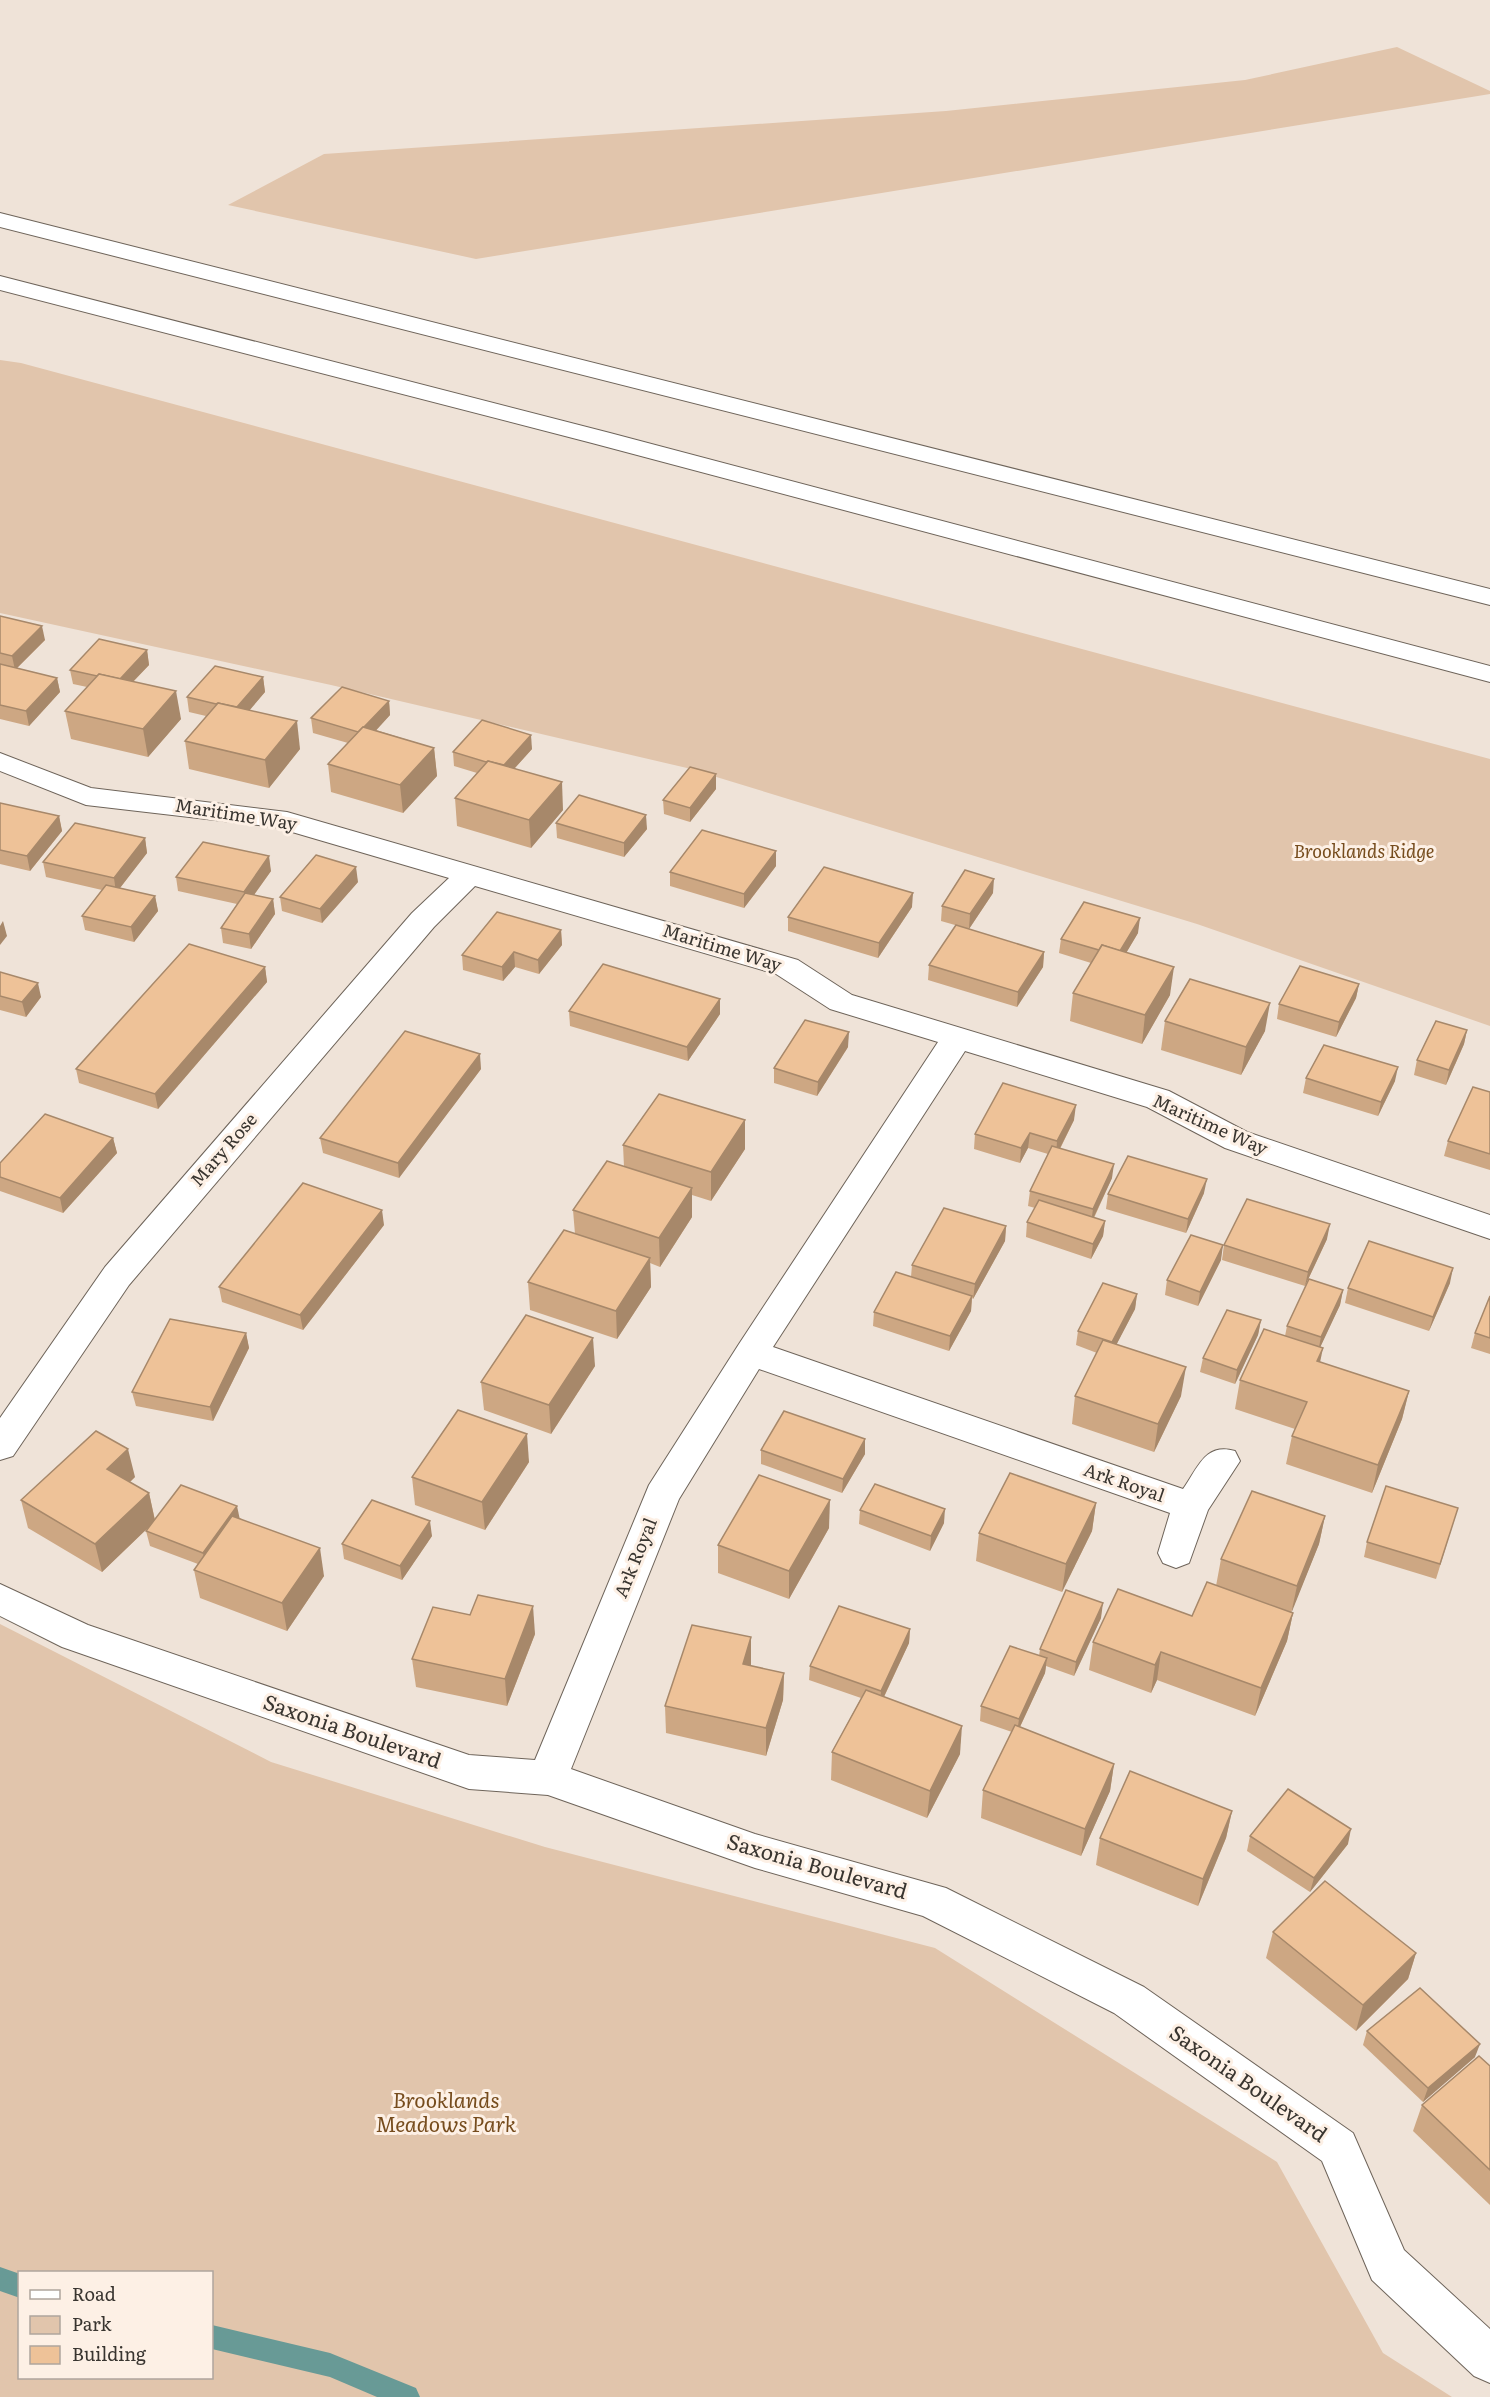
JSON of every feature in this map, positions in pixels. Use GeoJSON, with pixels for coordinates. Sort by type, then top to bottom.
{"type":"FeatureCollection","features":[{"type":"Feature","properties":{"kind":"main road"},"geometry":{"type":"LineString","coordinates":[[0,220],[1490,597]]}},
{"type":"Feature","properties":{"kind":"main road"},"geometry":{"type":"LineString","coordinates":[[0,284],[624,444],[1490,674]]}},
{"type":"Feature","properties":{"kind":"main road","name":"Maritime Way"},"geometry":{"type":"LineString","coordinates":[[0,761],[86,795],[277,818],[787,967],[841,1002],[1158,1099],[1236,1140],[1490,1227]]}},
{"type":"Feature","properties":{"kind":"main road","name":"Mary Rose"},"geometry":{"type":"LineString","coordinates":[[0,1446],[117,1276],[423,920],[471,873]]}},
{"type":"Feature","properties":{"kind":"main road","name":"Ark Royal"},"geometry":{"type":"LineString","coordinates":[[548,1778],[662,1495],[751,1353],[957,1038]]}},
{"type":"Feature","properties":{"kind":"main road","name":"Ark Royal"},"geometry":{"type":"LineString","coordinates":[[751,1353],[1191,1506]]}},
{"type":"Feature","properties":{"kind":"main road"},"geometry":{"type":"LineString","coordinates":[[1176,1553],[1191,1506],[1222,1461]]}},
{"type":"Feature","properties":{"kind":"main road","name":"Saxonia Boulevard"},"geometry":{"type":"LineString","coordinates":[[0,1599],[75,1636],[469,1772],[548,1778],[755,1851],[932,1901],[1129,2000],[1338,2147],[1389,2265],[1490,2360]]}},
{"type":"Feature","properties":{"kind":"green space"},"geometry":{"type":"Polygon","coordinates":[[[1397,47],[1490,91],[1490,94],[476,259],[228,205],[324,154],[946,111],[1245,80],[1397,47]]]}},
{"type":"Feature","properties":{"kind":"green space","name":"Brooklands Ridge"},"geometry":{"type":"Polygon","coordinates":[[[0,360],[21,363],[1490,759],[1490,1026],[1197,924],[687,768],[331,685],[0,613],[0,360]]]}},
{"type":"Feature","properties":{"kind":"green space","name":"Brooklands Meadows Park"},"geometry":{"type":"Polygon","coordinates":[[[0,1624],[271,1762],[545,1847],[935,1948],[1277,2162],[1383,2353],[1452,2397],[0,2397],[0,1624]]]}},
{"type":"Feature","properties":{"kind":"building"},"geometry":{"type":"Polygon","coordinates":[[[0,616],[42,626],[12,656],[0,653],[0,616]]]}},
{"type":"Feature","properties":{"kind":"building"},"geometry":{"type":"Polygon","coordinates":[[[99,639],[147,650],[120,679],[70,670],[99,639]]]}},
{"type":"Feature","properties":{"kind":"building"},"geometry":{"type":"Polygon","coordinates":[[[0,664],[57,678],[26,711],[0,705],[0,664]]]}},
{"type":"Feature","properties":{"kind":"building"},"geometry":{"type":"Polygon","coordinates":[[[215,666],[263,677],[237,707],[187,697],[215,666]]]}},
{"type":"Feature","properties":{"kind":"building"},"geometry":{"type":"Polygon","coordinates":[[[99,674],[176,691],[143,729],[65,711],[99,674]]]}},
{"type":"Feature","properties":{"kind":"building"},"geometry":{"type":"Polygon","coordinates":[[[342,687],[389,701],[358,732],[311,718],[342,687]]]}},
{"type":"Feature","properties":{"kind":"building"},"geometry":{"type":"Polygon","coordinates":[[[218,703],[297,721],[265,760],[185,741],[218,703]]]}},
{"type":"Feature","properties":{"kind":"building"},"geometry":{"type":"Polygon","coordinates":[[[482,720],[531,735],[504,765],[453,752],[482,720]]]}},
{"type":"Feature","properties":{"kind":"building"},"geometry":{"type":"Polygon","coordinates":[[[363,727],[434,748],[400,785],[328,764],[363,727]]]}},
{"type":"Feature","properties":{"kind":"building"},"geometry":{"type":"Polygon","coordinates":[[[488,761],[562,782],[529,820],[455,798],[488,761]]]}},
{"type":"Feature","properties":{"kind":"building"},"geometry":{"type":"Polygon","coordinates":[[[690,767],[716,774],[690,808],[663,800],[690,767]]]}},
{"type":"Feature","properties":{"kind":"building"},"geometry":{"type":"Polygon","coordinates":[[[579,795],[646,815],[624,843],[556,823],[579,795]]]}},
{"type":"Feature","properties":{"kind":"building"},"geometry":{"type":"Polygon","coordinates":[[[0,803],[59,816],[27,856],[0,850],[0,803]]]}},
{"type":"Feature","properties":{"kind":"building"},"geometry":{"type":"Polygon","coordinates":[[[75,823],[145,838],[114,878],[43,862],[75,823]]]}},
{"type":"Feature","properties":{"kind":"building"},"geometry":{"type":"Polygon","coordinates":[[[702,830],[776,851],[744,894],[670,872],[702,830]]]}},
{"type":"Feature","properties":{"kind":"building"},"geometry":{"type":"Polygon","coordinates":[[[203,842],[269,856],[244,892],[176,877],[203,842]]]}},
{"type":"Feature","properties":{"kind":"building"},"geometry":{"type":"Polygon","coordinates":[[[316,855],[356,867],[320,909],[280,897],[316,855]]]}},
{"type":"Feature","properties":{"kind":"building"},"geometry":{"type":"Polygon","coordinates":[[[824,867],[913,893],[879,943],[788,917],[824,867]]]}},
{"type":"Feature","properties":{"kind":"building"},"geometry":{"type":"Polygon","coordinates":[[[965,870],[994,879],[970,914],[942,906],[965,870]]]}},
{"type":"Feature","properties":{"kind":"building"},"geometry":{"type":"Polygon","coordinates":[[[106,885],[155,896],[131,927],[82,916],[106,885]]]}},
{"type":"Feature","properties":{"kind":"building"},"geometry":{"type":"Polygon","coordinates":[[[245,893],[273,899],[249,934],[221,928],[245,893]]]}},
{"type":"Feature","properties":{"kind":"building"},"geometry":{"type":"Polygon","coordinates":[[[1084,902],[1140,918],[1120,951],[1102,945],[1099,950],[1061,939],[1084,902]]]}},
{"type":"Feature","properties":{"kind":"building"},"geometry":{"type":"Polygon","coordinates":[[[497,912],[561,930],[538,960],[514,952],[502,967],[462,955],[497,912]]]}},
{"type":"Feature","properties":{"kind":"building"},"geometry":{"type":"Polygon","coordinates":[[[956,925],[1044,952],[1018,992],[929,965],[956,925]]]}},
{"type":"Feature","properties":{"kind":"building"},"geometry":{"type":"Polygon","coordinates":[[[189,944],[265,967],[155,1094],[76,1069],[189,944]]]}},
{"type":"Feature","properties":{"kind":"building"},"geometry":{"type":"Polygon","coordinates":[[[1102,945],[1174,967],[1145,1015],[1073,993],[1102,945]]]}},
{"type":"Feature","properties":{"kind":"building"},"geometry":{"type":"Polygon","coordinates":[[[603,964],[720,999],[687,1047],[569,1011],[603,964]]]}},
{"type":"Feature","properties":{"kind":"building"},"geometry":{"type":"Polygon","coordinates":[[[1300,966],[1359,984],[1339,1022],[1279,1004],[1300,966]]]}},
{"type":"Feature","properties":{"kind":"building"},"geometry":{"type":"Polygon","coordinates":[[[0,972],[38,983],[22,1002],[0,996],[0,972]]]}},
{"type":"Feature","properties":{"kind":"building"},"geometry":{"type":"Polygon","coordinates":[[[1190,979],[1270,1003],[1246,1047],[1165,1021],[1190,979]]]}},
{"type":"Feature","properties":{"kind":"building"},"geometry":{"type":"Polygon","coordinates":[[[805,1020],[849,1032],[818,1082],[774,1068],[805,1020]]]}},
{"type":"Feature","properties":{"kind":"building"},"geometry":{"type":"Polygon","coordinates":[[[1436,1021],[1467,1030],[1449,1070],[1417,1060],[1436,1021]]]}},
{"type":"Feature","properties":{"kind":"building"},"geometry":{"type":"Polygon","coordinates":[[[405,1031],[480,1054],[398,1163],[320,1138],[405,1031]]]}},
{"type":"Feature","properties":{"kind":"building"},"geometry":{"type":"Polygon","coordinates":[[[1324,1045],[1398,1067],[1381,1102],[1306,1078],[1324,1045]]]}},
{"type":"Feature","properties":{"kind":"building"},"geometry":{"type":"Polygon","coordinates":[[[1003,1083],[1076,1105],[1057,1141],[1030,1133],[1021,1148],[975,1134],[1003,1083]]]}},
{"type":"Feature","properties":{"kind":"building"},"geometry":{"type":"Polygon","coordinates":[[[1473,1087],[1490,1092],[1490,1154],[1448,1141],[1473,1087]]]}},
{"type":"Feature","properties":{"kind":"building"},"geometry":{"type":"Polygon","coordinates":[[[659,1094],[745,1120],[711,1172],[623,1145],[659,1094]]]}},
{"type":"Feature","properties":{"kind":"building"},"geometry":{"type":"Polygon","coordinates":[[[45,1114],[113,1138],[60,1198],[0,1177],[0,1163],[45,1114]]]}},
{"type":"Feature","properties":{"kind":"building"},"geometry":{"type":"Polygon","coordinates":[[[1052,1146],[1114,1164],[1093,1209],[1030,1191],[1052,1146]]]}},
{"type":"Feature","properties":{"kind":"building"},"geometry":{"type":"Polygon","coordinates":[[[1128,1156],[1207,1179],[1188,1219],[1108,1194],[1128,1156]]]}},
{"type":"Feature","properties":{"kind":"building"},"geometry":{"type":"Polygon","coordinates":[[[607,1161],[692,1188],[659,1238],[573,1210],[607,1161]]]}},
{"type":"Feature","properties":{"kind":"building"},"geometry":{"type":"Polygon","coordinates":[[[303,1183],[382,1210],[300,1315],[219,1287],[303,1183]]]}},
{"type":"Feature","properties":{"kind":"building"},"geometry":{"type":"Polygon","coordinates":[[[1247,1199],[1330,1224],[1308,1272],[1224,1245],[1247,1199]]]}},
{"type":"Feature","properties":{"kind":"building"},"geometry":{"type":"Polygon","coordinates":[[[1039,1200],[1105,1221],[1093,1244],[1027,1222],[1039,1200]]]}},
{"type":"Feature","properties":{"kind":"building"},"geometry":{"type":"Polygon","coordinates":[[[944,1208],[1006,1226],[975,1284],[912,1265],[944,1208]]]}},
{"type":"Feature","properties":{"kind":"building"},"geometry":{"type":"Polygon","coordinates":[[[564,1230],[650,1258],[616,1311],[528,1282],[564,1230]]]}},
{"type":"Feature","properties":{"kind":"building"},"geometry":{"type":"Polygon","coordinates":[[[1191,1235],[1223,1245],[1200,1292],[1167,1280],[1191,1235]]]}},
{"type":"Feature","properties":{"kind":"building"},"geometry":{"type":"Polygon","coordinates":[[[1369,1241],[1453,1268],[1433,1317],[1348,1288],[1369,1241]]]}},
{"type":"Feature","properties":{"kind":"building"},"geometry":{"type":"Polygon","coordinates":[[[896,1272],[972,1296],[950,1336],[874,1312],[896,1272]]]}},
{"type":"Feature","properties":{"kind":"building"},"geometry":{"type":"Polygon","coordinates":[[[1309,1279],[1343,1290],[1321,1337],[1287,1326],[1309,1279]]]}},
{"type":"Feature","properties":{"kind":"building"},"geometry":{"type":"Polygon","coordinates":[[[1103,1283],[1137,1294],[1112,1342],[1078,1331],[1103,1283]]]}},
{"type":"Feature","properties":{"kind":"building"},"geometry":{"type":"Polygon","coordinates":[[[1490,1296],[1490,1338],[1475,1333],[1490,1296]]]}},
{"type":"Feature","properties":{"kind":"building"},"geometry":{"type":"Polygon","coordinates":[[[1227,1310],[1261,1320],[1237,1370],[1203,1358],[1227,1310]]]}},
{"type":"Feature","properties":{"kind":"building"},"geometry":{"type":"Polygon","coordinates":[[[526,1315],[593,1338],[549,1405],[481,1382],[526,1315]]]}},
{"type":"Feature","properties":{"kind":"building"},"geometry":{"type":"Polygon","coordinates":[[[170,1319],[246,1333],[210,1407],[132,1392],[170,1319]]]}},
{"type":"Feature","properties":{"kind":"building"},"geometry":{"type":"Polygon","coordinates":[[[1264,1329],[1323,1348],[1317,1361],[1409,1391],[1378,1465],[1292,1436],[1307,1402],[1240,1380],[1264,1329]]]}},
{"type":"Feature","properties":{"kind":"building"},"geometry":{"type":"Polygon","coordinates":[[[1103,1340],[1186,1367],[1158,1424],[1075,1396],[1103,1340]]]}},
{"type":"Feature","properties":{"kind":"building"},"geometry":{"type":"Polygon","coordinates":[[[458,1410],[527,1434],[482,1502],[412,1477],[458,1410]]]}},
{"type":"Feature","properties":{"kind":"building"},"geometry":{"type":"Polygon","coordinates":[[[784,1411],[865,1439],[843,1479],[761,1450],[784,1411]]]}},
{"type":"Feature","properties":{"kind":"building"},"geometry":{"type":"Polygon","coordinates":[[[96,1431],[128,1449],[107,1469],[149,1493],[95,1544],[21,1500],[96,1431]]]}},
{"type":"Feature","properties":{"kind":"building"},"geometry":{"type":"Polygon","coordinates":[[[1010,1473],[1096,1503],[1066,1564],[979,1533],[1010,1473]]]}},
{"type":"Feature","properties":{"kind":"building"},"geometry":{"type":"Polygon","coordinates":[[[759,1475],[830,1500],[789,1571],[718,1545],[759,1475]]]}},
{"type":"Feature","properties":{"kind":"building"},"geometry":{"type":"Polygon","coordinates":[[[875,1484],[945,1509],[931,1536],[860,1510],[875,1484]]]}},
{"type":"Feature","properties":{"kind":"building"},"geometry":{"type":"Polygon","coordinates":[[[181,1485],[237,1506],[203,1553],[146,1531],[181,1485]]]}},
{"type":"Feature","properties":{"kind":"building"},"geometry":{"type":"Polygon","coordinates":[[[1386,1486],[1458,1508],[1440,1564],[1367,1542],[1386,1486]]]}},
{"type":"Feature","properties":{"kind":"building"},"geometry":{"type":"Polygon","coordinates":[[[1252,1491],[1325,1516],[1297,1586],[1221,1559],[1252,1491]]]}},
{"type":"Feature","properties":{"kind":"building"},"geometry":{"type":"Polygon","coordinates":[[[372,1500],[430,1521],[400,1566],[342,1544],[372,1500]]]}},
{"type":"Feature","properties":{"kind":"building"},"geometry":{"type":"Polygon","coordinates":[[[232,1516],[320,1548],[282,1603],[194,1570],[232,1516]]]}},
{"type":"Feature","properties":{"kind":"building"},"geometry":{"type":"Polygon","coordinates":[[[1207,1582],[1293,1613],[1261,1688],[1161,1652],[1155,1665],[1093,1642],[1118,1589],[1192,1616],[1207,1582]]]}},
{"type":"Feature","properties":{"kind":"building"},"geometry":{"type":"Polygon","coordinates":[[[1066,1590],[1103,1603],[1076,1662],[1040,1649],[1066,1590]]]}},
{"type":"Feature","properties":{"kind":"building"},"geometry":{"type":"Polygon","coordinates":[[[478,1595],[533,1606],[505,1679],[412,1659],[433,1607],[470,1615],[478,1595]]]}},
{"type":"Feature","properties":{"kind":"building"},"geometry":{"type":"Polygon","coordinates":[[[839,1606],[910,1629],[881,1691],[810,1666],[839,1606]]]}},
{"type":"Feature","properties":{"kind":"building"},"geometry":{"type":"Polygon","coordinates":[[[692,1625],[751,1637],[743,1664],[784,1673],[766,1728],[665,1706],[692,1625]]]}},
{"type":"Feature","properties":{"kind":"building"},"geometry":{"type":"Polygon","coordinates":[[[1010,1646],[1047,1658],[1019,1719],[981,1706],[1010,1646]]]}},
{"type":"Feature","properties":{"kind":"building"},"geometry":{"type":"Polygon","coordinates":[[[866,1690],[962,1726],[930,1791],[832,1752],[866,1690]]]}},
{"type":"Feature","properties":{"kind":"building"},"geometry":{"type":"Polygon","coordinates":[[[1015,1725],[1114,1764],[1085,1829],[983,1790],[1015,1725]]]}},
{"type":"Feature","properties":{"kind":"building"},"geometry":{"type":"Polygon","coordinates":[[[1130,1771],[1232,1811],[1203,1879],[1100,1838],[1130,1771]]]}},
{"type":"Feature","properties":{"kind":"building"},"geometry":{"type":"Polygon","coordinates":[[[1288,1789],[1351,1829],[1314,1878],[1250,1836],[1288,1789]]]}},
{"type":"Feature","properties":{"kind":"building"},"geometry":{"type":"Polygon","coordinates":[[[1325,1881],[1416,1953],[1363,2005],[1273,1932],[1325,1881]]]}},
{"type":"Feature","properties":{"kind":"building"},"geometry":{"type":"Polygon","coordinates":[[[1420,1988],[1480,2044],[1428,2088],[1367,2031],[1420,1988]]]}},
{"type":"Feature","properties":{"kind":"building"},"geometry":{"type":"Polygon","coordinates":[[[1479,2056],[1490,2066],[1490,2170],[1422,2105],[1479,2056]]]}},
{"type":"Feature","properties":{"kind":"waterway"},"geometry":{"type":"LineString","coordinates":[[0,2279],[18,2285]]}},
{"type":"Feature","properties":{"kind":"waterway"},"geometry":{"type":"LineString","coordinates":[[213,2337],[330,2365],[407,2397]]}}]}
